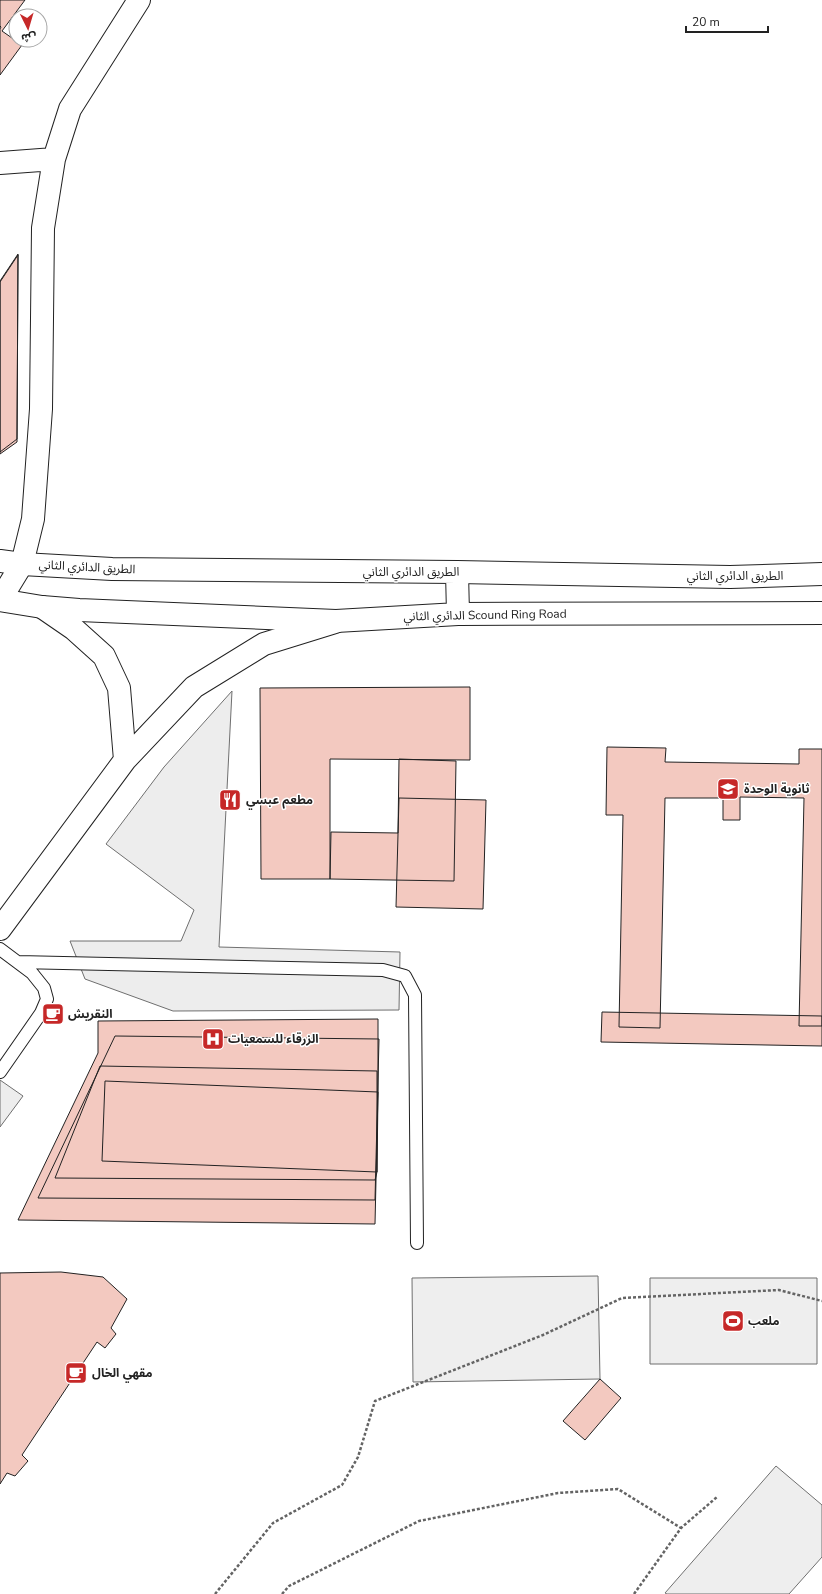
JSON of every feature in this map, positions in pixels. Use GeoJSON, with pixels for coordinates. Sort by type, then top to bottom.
{"type":"FeatureCollection","features":[{"type":"Feature","properties":{"kind":"main road"},"geometry":{"type":"LineString","coordinates":[[125,760],[120,688],[104,656],[74,629],[42,607],[0,600],[22,564],[33,519],[41,409],[43,228],[54,158],[70,109],[139,0]]}},
{"type":"Feature","properties":{"kind":"main road"},"geometry":{"type":"LineString","coordinates":[[0,163],[54,158]]}},
{"type":"Feature","properties":{"kind":"main road","name":"الطريق الدائري الثاني"},"geometry":{"type":"LineString","coordinates":[[0,561],[22,564],[112,570],[457,572],[730,577],[822,574]]}},
{"type":"Feature","properties":{"kind":"main road"},"geometry":{"type":"LineString","coordinates":[[457,572],[458,614]]}},
{"type":"Feature","properties":{"kind":"main road","name":"الدائري الثاني Scound Ring Road"},"geometry":{"type":"LineString","coordinates":[[42,607],[336,621],[458,614],[822,613]]}},
{"type":"Feature","properties":{"kind":"main road"},"geometry":{"type":"LineString","coordinates":[[0,929],[125,760],[194,687],[264,644],[336,621]]}},
{"type":"Feature","properties":{"kind":"lane"},"geometry":{"type":"LineString","coordinates":[[0,949],[32,973],[44,988],[47,999],[41,1013],[0,1072]]}},
{"type":"Feature","properties":{"kind":"lane"},"geometry":{"type":"LineString","coordinates":[[18,962],[383,970],[405,976],[416,995],[417,1243]]}},
{"type":"Feature","properties":{"kind":"path"},"geometry":{"type":"LineString","coordinates":[[215,1594],[273,1523],[342,1485],[358,1457],[375,1401],[543,1335],[622,1298],[779,1290],[822,1301]]}},
{"type":"Feature","properties":{"kind":"path"},"geometry":{"type":"LineString","coordinates":[[282,1594],[289,1586],[419,1521],[558,1493],[618,1488],[681,1528]]}},
{"type":"Feature","properties":{"kind":"path"},"geometry":{"type":"LineString","coordinates":[[634,1594],[681,1528],[717,1497]]}},
{"type":"Feature","properties":{"kind":"shaded area"},"geometry":{"type":"Polygon","coordinates":[[[232,691],[219,947],[400,952],[399,1010],[173,1011],[85,979],[70,941],[181,941],[194,910],[106,844],[164,767],[232,691]]]}},
{"type":"Feature","properties":{"kind":"shaded area"},"geometry":{"type":"Polygon","coordinates":[[[0,1080],[23,1096],[0,1127],[0,1080]]]}},
{"type":"Feature","properties":{"kind":"shaded area"},"geometry":{"type":"Polygon","coordinates":[[[598,1276],[600,1379],[413,1382],[412,1278],[598,1276]]]}},
{"type":"Feature","properties":{"kind":"shaded area","name":"ملعب"},"geometry":{"type":"Polygon","coordinates":[[[650,1278],[817,1278],[817,1364],[650,1364],[650,1278]]]}},
{"type":"Feature","properties":{"kind":"shaded area"},"geometry":{"type":"Polygon","coordinates":[[[776,1466],[822,1505],[822,1557],[789,1594],[665,1593],[776,1466]]]}},
{"type":"Feature","properties":{"kind":"building"},"geometry":{"type":"Polygon","coordinates":[[[0,0],[25,0],[19,8],[8,8],[8,23],[2,31],[8,35],[8,48],[20,48],[0,75],[1,27],[0,0]]]}},
{"type":"Feature","properties":{"kind":"building"},"geometry":{"type":"Polygon","coordinates":[[[18,254],[17,439],[0,452],[0,281],[18,254]]]}},
{"type":"Feature","properties":{"kind":"building"},"geometry":{"type":"Polygon","coordinates":[[[18,255],[17,442],[0,454],[0,282],[18,255]]]}},
{"type":"Feature","properties":{"kind":"building"},"geometry":{"type":"Polygon","coordinates":[[[470,687],[470,760],[330,759],[330,879],[261,879],[260,688],[470,687]]]}},
{"type":"Feature","properties":{"kind":"building"},"geometry":{"type":"Polygon","coordinates":[[[607,747],[666,748],[665,762],[799,764],[799,749],[822,749],[822,1026],[799,1026],[804,798],[740,797],[740,820],[723,820],[723,798],[665,798],[660,1028],[619,1027],[623,815],[606,815],[607,747]]]}},
{"type":"Feature","properties":{"kind":"building"},"geometry":{"type":"Polygon","coordinates":[[[399,759],[456,761],[454,881],[330,879],[331,832],[398,833],[399,759]]]}},
{"type":"Feature","properties":{"kind":"building"},"geometry":{"type":"Polygon","coordinates":[[[399,798],[486,800],[483,909],[396,907],[399,798]]]}},
{"type":"Feature","properties":{"kind":"building"},"geometry":{"type":"Polygon","coordinates":[[[602,1012],[822,1016],[822,1046],[601,1042],[602,1012]]]}},
{"type":"Feature","properties":{"kind":"building"},"geometry":{"type":"Polygon","coordinates":[[[378,1019],[375,1224],[18,1220],[98,1053],[98,1021],[378,1019]]]}},
{"type":"Feature","properties":{"kind":"building"},"geometry":{"type":"Polygon","coordinates":[[[115,1036],[379,1039],[375,1200],[38,1198],[115,1036]]]}},
{"type":"Feature","properties":{"kind":"building"},"geometry":{"type":"Polygon","coordinates":[[[100,1066],[377,1071],[377,1172],[375,1180],[55,1178],[100,1066]]]}},
{"type":"Feature","properties":{"kind":"building"},"geometry":{"type":"Polygon","coordinates":[[[105,1081],[378,1092],[377,1172],[102,1161],[105,1081]]]}},
{"type":"Feature","properties":{"kind":"building"},"geometry":{"type":"Polygon","coordinates":[[[61,1272],[103,1277],[127,1299],[111,1328],[116,1334],[105,1348],[97,1342],[22,1455],[28,1461],[15,1476],[7,1473],[0,1484],[0,1273],[61,1272]]]}},
{"type":"Feature","properties":{"kind":"building"},"geometry":{"type":"Polygon","coordinates":[[[600,1379],[621,1398],[585,1440],[563,1421],[600,1379]]]}},
{"type":"Feature","properties":{"kind":"place","name":"ثانوية الوحدة"},"geometry":{"type":"Point","coordinates":[728,789]}},
{"type":"Feature","properties":{"kind":"place","name":"مطعم عبسي"},"geometry":{"type":"Point","coordinates":[230,800]}},
{"type":"Feature","properties":{"kind":"place","name":"النقريش"},"geometry":{"type":"Point","coordinates":[53,1014]}},
{"type":"Feature","properties":{"kind":"place","name":"الزرقاء للسمعيات"},"geometry":{"type":"Point","coordinates":[213,1039]}},
{"type":"Feature","properties":{"kind":"place","name":"ملعب"},"geometry":{"type":"Point","coordinates":[733,1321]}},
{"type":"Feature","properties":{"kind":"place","name":"مقهي الخال"},"geometry":{"type":"Point","coordinates":[76,1373]}}]}
